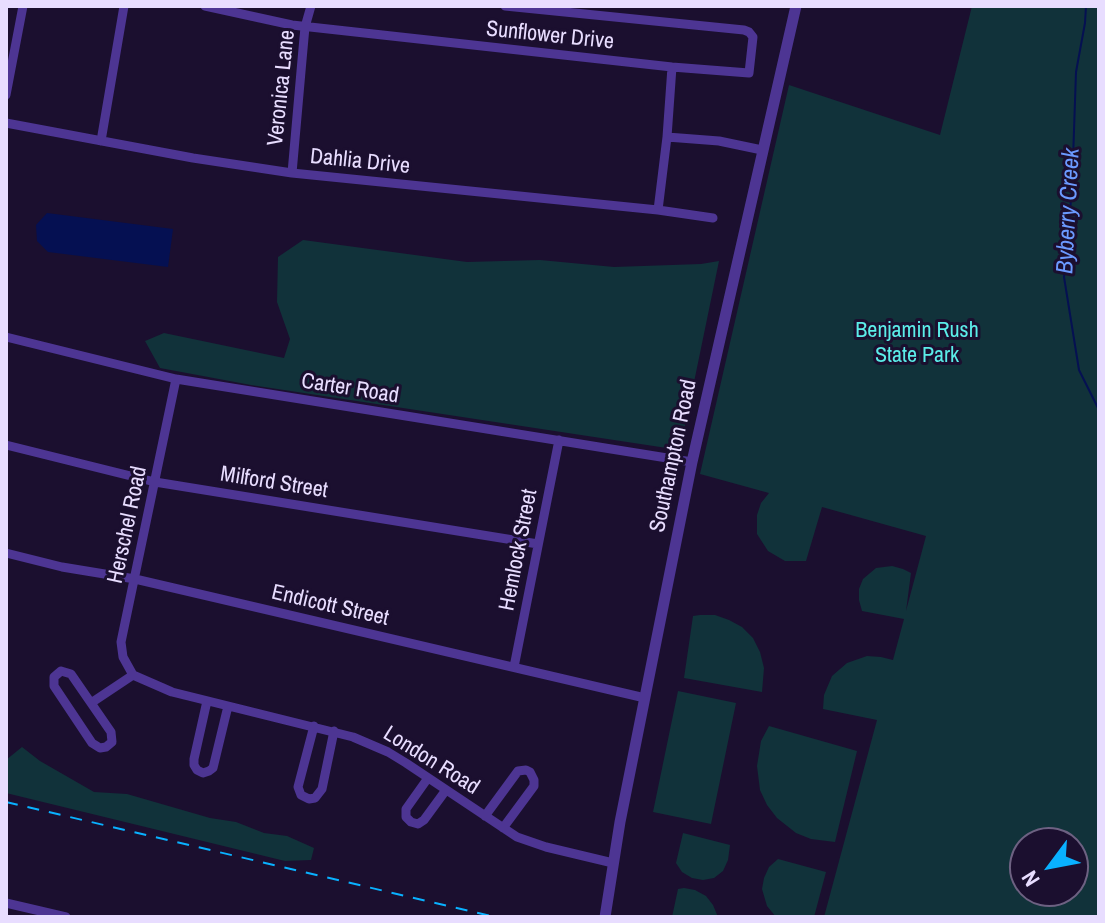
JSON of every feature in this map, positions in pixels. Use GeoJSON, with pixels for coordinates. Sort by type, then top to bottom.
{"type":"FeatureCollection","features":[{"type":"Feature","properties":{"kind":"street"},"geometry":{"type":"LineString","coordinates":[[6,95],[23,6]]}},
{"type":"Feature","properties":{"kind":"street"},"geometry":{"type":"LineString","coordinates":[[101,141],[124,6]]}},
{"type":"Feature","properties":{"kind":"street","name":"Sunflower Drive"},"geometry":{"type":"LineString","coordinates":[[205,6],[305,27],[749,73],[753,37],[744,30],[505,6]]}},
{"type":"Feature","properties":{"kind":"street","name":"Veronica Lane"},"geometry":{"type":"LineString","coordinates":[[292,173],[305,27],[311,6]]}},
{"type":"Feature","properties":{"kind":"street","name":"Southampton Road"},"geometry":{"type":"LineString","coordinates":[[605,917],[692,462],[796,6]]}},
{"type":"Feature","properties":{"kind":"street"},"geometry":{"type":"LineString","coordinates":[[658,210],[672,67]]}},
{"type":"Feature","properties":{"kind":"street","name":"Dahlia Drive"},"geometry":{"type":"LineString","coordinates":[[6,123],[292,173],[713,218]]}},
{"type":"Feature","properties":{"kind":"street"},"geometry":{"type":"LineString","coordinates":[[667,137],[719,141],[762,150]]}},
{"type":"Feature","properties":{"kind":"street","name":"Carter Road"},"geometry":{"type":"LineString","coordinates":[[6,337],[176,379],[692,462]]}},
{"type":"Feature","properties":{"kind":"street","name":"Herschel Road"},"geometry":{"type":"LineString","coordinates":[[133,675],[121,650],[121,642],[176,379]]}},
{"type":"Feature","properties":{"kind":"street","name":"Hemlock Street"},"geometry":{"type":"LineString","coordinates":[[514,667],[559,440]]}},
{"type":"Feature","properties":{"kind":"street","name":"Milford Street"},"geometry":{"type":"LineString","coordinates":[[6,445],[155,482],[538,544]]}},
{"type":"Feature","properties":{"kind":"street","name":"Endicott Street"},"geometry":{"type":"LineString","coordinates":[[6,553],[62,567],[135,579],[645,698]]}},
{"type":"Feature","properties":{"kind":"street"},"geometry":{"type":"LineString","coordinates":[[61,671],[71,674],[91,703],[111,732],[112,742],[106,747],[96,747],[92,743],[54,686],[54,677],[61,671]]}},
{"type":"Feature","properties":{"kind":"street"},"geometry":{"type":"LineString","coordinates":[[91,703],[133,675]]}},
{"type":"Feature","properties":{"kind":"street","name":"London Road"},"geometry":{"type":"LineString","coordinates":[[133,675],[172,692],[353,737],[388,752],[503,828],[536,844],[613,863]]}},
{"type":"Feature","properties":{"kind":"street"},"geometry":{"type":"LineString","coordinates":[[207,701],[194,759],[197,770],[203,773],[213,768],[228,706]]}},
{"type":"Feature","properties":{"kind":"street"},"geometry":{"type":"LineString","coordinates":[[314,726],[298,787],[301,795],[309,799],[318,796],[322,789],[334,731]]}},
{"type":"Feature","properties":{"kind":"street"},"geometry":{"type":"LineString","coordinates":[[485,816],[518,771],[530,772],[534,786],[503,828]]}},
{"type":"Feature","properties":{"kind":"street"},"geometry":{"type":"LineString","coordinates":[[428,778],[406,809],[406,817],[411,822],[416,824],[424,820],[446,790]]}},
{"type":"Feature","properties":{"kind":"street"},"geometry":{"type":"LineString","coordinates":[[6,903],[66,917]]}},
{"type":"Feature","properties":{"kind":"green space","name":"Benjamin Rush State Park"},"geometry":{"type":"Polygon","coordinates":[[[972,6],[1099,6],[1099,917],[824,917],[877,720],[823,709],[824,695],[832,676],[847,663],[867,656],[893,660],[904,619],[862,611],[859,589],[863,579],[876,568],[892,566],[903,569],[911,573],[906,611],[926,536],[822,507],[806,561],[785,561],[768,551],[757,534],[757,515],[769,493],[700,474],[789,85],[940,135],[972,6]]]}},
{"type":"Feature","properties":{"kind":"green space"},"geometry":{"type":"Polygon","coordinates":[[[303,240],[467,262],[540,260],[614,267],[719,261],[680,450],[251,385],[160,368],[145,341],[164,333],[284,358],[290,339],[277,302],[278,257],[303,240]]]}},
{"type":"Feature","properties":{"kind":"green space"},"geometry":{"type":"Polygon","coordinates":[[[715,615],[729,620],[753,638],[764,668],[762,692],[684,678],[693,616],[715,615]]]}},
{"type":"Feature","properties":{"kind":"green space"},"geometry":{"type":"Polygon","coordinates":[[[678,691],[736,703],[711,824],[653,812],[678,691]]]}},
{"type":"Feature","properties":{"kind":"green space"},"geometry":{"type":"Polygon","coordinates":[[[769,726],[857,751],[835,842],[811,839],[796,833],[777,818],[767,805],[760,790],[757,766],[761,741],[769,726]]]}},
{"type":"Feature","properties":{"kind":"green space"},"geometry":{"type":"Polygon","coordinates":[[[22,747],[94,792],[127,794],[210,818],[236,822],[264,833],[287,836],[314,848],[311,860],[285,861],[6,793],[6,760],[22,747]]]}},
{"type":"Feature","properties":{"kind":"green space"},"geometry":{"type":"Polygon","coordinates":[[[683,833],[730,845],[723,871],[714,878],[703,880],[682,872],[676,863],[683,833]]]}},
{"type":"Feature","properties":{"kind":"green space"},"geometry":{"type":"Polygon","coordinates":[[[778,859],[826,872],[814,917],[776,917],[767,906],[762,889],[764,878],[769,867],[778,859]]]}},
{"type":"Feature","properties":{"kind":"green space"},"geometry":{"type":"Polygon","coordinates":[[[684,888],[706,896],[718,917],[672,917],[678,889],[684,888]]]}},
{"type":"Feature","properties":{"kind":"shaded area"},"geometry":{"type":"Polygon","coordinates":[[[47,213],[173,229],[168,267],[48,252],[37,241],[36,225],[47,213]]]}},
{"type":"Feature","properties":{"kind":"waterway","name":"Byberry Creek"},"geometry":{"type":"LineString","coordinates":[[1086,6],[1076,72],[1072,189],[1064,277],[1079,370],[1099,410]]}},
{"type":"Feature","properties":{"kind":"railway"},"geometry":{"type":"LineString","coordinates":[[6,802],[495,917]]}}]}
